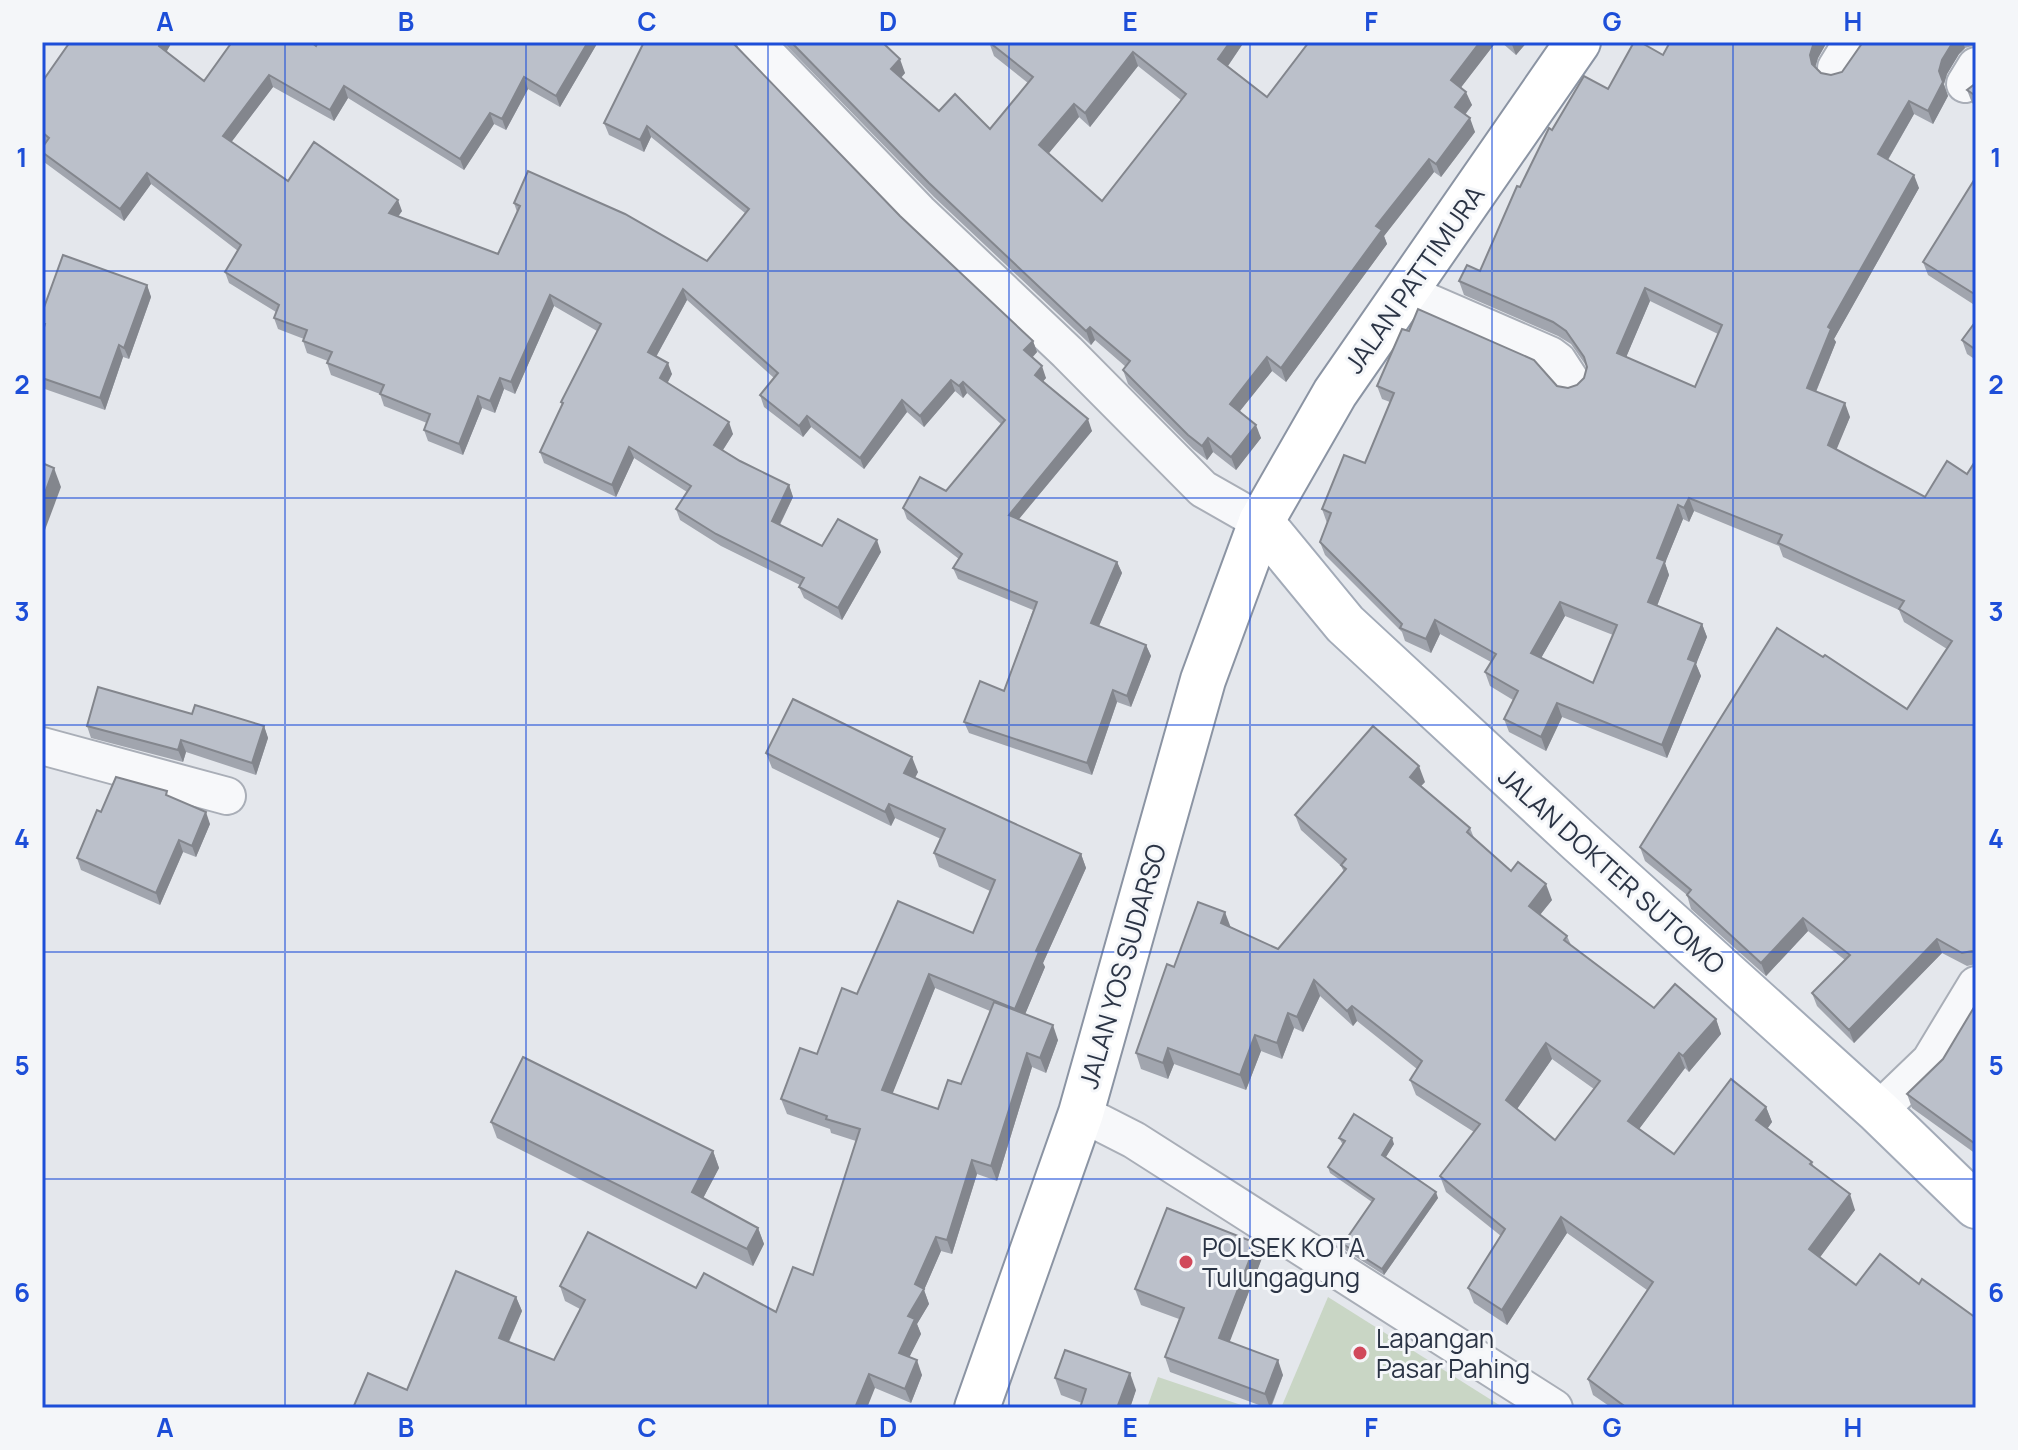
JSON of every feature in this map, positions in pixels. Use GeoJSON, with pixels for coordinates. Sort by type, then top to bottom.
{"type":"FeatureCollection","features":[{"type":"Feature","properties":{"kind":"main road","name":"JALAN PATTIMURA"},"geometry":{"type":"LineString","coordinates":[[1261,522],[1335,393],[1578,42]]}},
{"type":"Feature","properties":{"kind":"main road","name":"JALAN DOKTER SUTOMO"},"geometry":{"type":"LineString","coordinates":[[1261,522],[1345,624],[1878,1111],[1976,1206]]}},
{"type":"Feature","properties":{"kind":"main road","name":"JALAN YOS SUDARSO"},"geometry":{"type":"LineString","coordinates":[[977,1408],[1081,1113],[1203,680],[1261,522]]}},
{"type":"Feature","properties":{"kind":"street"},"geometry":{"type":"LineString","coordinates":[[755,42],[919,212],[1067,352],[1203,489],[1261,522]]}},
{"type":"Feature","properties":{"kind":"street"},"geometry":{"type":"LineString","coordinates":[[1405,292],[1550,355],[1558,361],[1571,381]]}},
{"type":"Feature","properties":{"kind":"street"},"geometry":{"type":"LineString","coordinates":[[42,746],[227,796]]}},
{"type":"Feature","properties":{"kind":"street"},"geometry":{"type":"LineString","coordinates":[[1878,1111],[1930,1061],[1976,985]]}},
{"type":"Feature","properties":{"kind":"street"},"geometry":{"type":"LineString","coordinates":[[1081,1113],[1134,1140],[1554,1408]]}},
{"type":"Feature","properties":{"kind":"green space","name":"Lapangan Pasar Pahing"},"geometry":{"type":"Polygon","coordinates":[[[1328,1297],[1504,1408],[1281,1408],[1328,1297]]]}},
{"type":"Feature","properties":{"kind":"green space"},"geometry":{"type":"Polygon","coordinates":[[[1158,1377],[1250,1408],[1147,1408],[1158,1377]]]}},
{"type":"Feature","properties":{"kind":"building"},"geometry":{"type":"Polygon","coordinates":[[[70,42],[161,42],[159,46],[204,81],[232,42],[311,42],[316,46],[318,42],[588,42],[556,96],[524,77],[502,119],[490,113],[460,159],[344,86],[330,110],[269,75],[223,136],[288,181],[314,142],[398,200],[389,213],[498,254],[520,206],[514,203],[528,171],[625,214],[707,261],[749,209],[647,126],[640,140],[604,123],[644,42],[732,42],[900,216],[1033,341],[1024,350],[1042,366],[1035,375],[1088,419],[1009,515],[1117,562],[1091,623],[1146,645],[1127,696],[1113,690],[1087,763],[964,722],[980,681],[1004,691],[1037,602],[953,568],[962,554],[903,508],[920,477],[946,491],[1005,420],[963,382],[959,386],[951,380],[920,416],[902,400],[860,458],[807,416],[799,426],[760,395],[778,373],[683,289],[648,352],[668,363],[660,378],[729,422],[714,445],[789,485],[772,521],[822,546],[838,519],[877,540],[838,608],[799,587],[804,578],[716,534],[676,509],[691,486],[629,447],[612,485],[540,452],[561,402],[601,324],[550,295],[511,382],[500,378],[490,401],[478,396],[459,444],[424,430],[430,414],[380,394],[384,385],[327,363],[332,352],[303,341],[307,330],[274,318],[279,305],[225,272],[241,245],[147,173],[120,209],[42,152],[49,138],[42,132],[42,82],[70,42]]]}},
{"type":"Feature","properties":{"kind":"building"},"geometry":{"type":"Polygon","coordinates":[[[791,42],[882,42],[900,59],[891,69],[939,111],[955,94],[990,129],[1033,77],[989,42],[1230,42],[1218,59],[1267,97],[1309,42],[1480,42],[1451,80],[1466,92],[1455,107],[1470,118],[1436,164],[1429,159],[1376,226],[1382,230],[1281,368],[1267,357],[1230,404],[1256,425],[1231,457],[1208,438],[1202,446],[1188,435],[1123,370],[1130,361],[1090,327],[1086,331],[929,183],[791,42]],[[1133,52],[1085,113],[1074,104],[1039,145],[1102,201],[1186,94],[1133,52]]]}},
{"type":"Feature","properties":{"kind":"building"},"geometry":{"type":"Polygon","coordinates":[[[1634,42],[1640,42],[1663,55],[1670,42],[1814,42],[1810,55],[1812,64],[1821,73],[1831,75],[1842,72],[1863,42],[1953,42],[1939,71],[1943,82],[1928,111],[1909,101],[1878,154],[1914,175],[1828,327],[1831,329],[1807,388],[1845,403],[1828,445],[1925,497],[1947,461],[1967,474],[1976,460],[1976,952],[1962,953],[1937,939],[1849,1030],[1812,993],[1850,955],[1803,918],[1761,963],[1687,895],[1691,890],[1640,847],[1777,628],[1823,657],[1825,655],[1907,709],[1952,641],[1899,609],[1904,601],[1778,543],[1782,535],[1689,498],[1684,508],[1678,505],[1657,558],[1665,561],[1648,602],[1702,624],[1688,659],[1696,662],[1662,745],[1557,703],[1541,737],[1504,719],[1518,691],[1485,672],[1496,654],[1435,620],[1426,639],[1400,628],[1402,624],[1320,542],[1331,513],[1322,509],[1344,455],[1365,463],[1394,393],[1377,386],[1402,329],[1409,331],[1418,309],[1534,360],[1557,386],[1568,388],[1584,378],[1587,367],[1584,357],[1566,331],[1553,322],[1459,281],[1467,265],[1480,271],[1517,186],[1520,187],[1549,128],[1552,130],[1584,76],[1608,89],[1634,42]],[[1645,288],[1617,353],[1695,387],[1722,325],[1645,288]],[[1560,602],[1531,653],[1593,683],[1617,625],[1560,602]]]}},
{"type":"Feature","properties":{"kind":"building"},"geometry":{"type":"Polygon","coordinates":[[[1976,83],[1976,96],[1967,90],[1976,83]]]}},
{"type":"Feature","properties":{"kind":"building"},"geometry":{"type":"Polygon","coordinates":[[[1976,177],[1976,295],[1923,262],[1976,177]]]}},
{"type":"Feature","properties":{"kind":"building"},"geometry":{"type":"Polygon","coordinates":[[[63,255],[147,285],[124,348],[119,345],[100,398],[42,378],[42,334],[45,324],[42,323],[42,313],[63,255]]]}},
{"type":"Feature","properties":{"kind":"building"},"geometry":{"type":"Polygon","coordinates":[[[1976,321],[1976,350],[1962,340],[1976,321]]]}},
{"type":"Feature","properties":{"kind":"building"},"geometry":{"type":"Polygon","coordinates":[[[42,463],[54,468],[42,501],[42,463]]]}},
{"type":"Feature","properties":{"kind":"building"},"geometry":{"type":"Polygon","coordinates":[[[98,687],[192,714],[195,705],[264,726],[252,763],[181,740],[178,750],[87,726],[98,687]]]}},
{"type":"Feature","properties":{"kind":"building"},"geometry":{"type":"Polygon","coordinates":[[[793,699],[912,757],[904,773],[1081,854],[1036,951],[1039,952],[1015,1009],[929,974],[882,1090],[938,1109],[948,1080],[961,1084],[994,1002],[1053,1025],[1040,1058],[1027,1053],[991,1166],[972,1160],[947,1240],[936,1237],[915,1284],[924,1289],[908,1316],[915,1319],[899,1353],[917,1360],[905,1389],[869,1374],[855,1408],[353,1408],[368,1373],[407,1390],[456,1271],[516,1297],[499,1338],[554,1360],[585,1300],[560,1286],[588,1232],[696,1288],[704,1273],[776,1312],[793,1267],[813,1275],[860,1129],[826,1119],[827,1116],[781,1099],[800,1048],[817,1054],[842,988],[857,994],[898,901],[973,933],[995,880],[934,853],[945,829],[889,804],[885,812],[766,753],[793,699]]]}},
{"type":"Feature","properties":{"kind":"building"},"geometry":{"type":"Polygon","coordinates":[[[1373,726],[1419,766],[1410,777],[1470,828],[1467,832],[1511,871],[1518,862],[1546,884],[1529,906],[1567,936],[1564,940],[1654,1008],[1675,984],[1716,1019],[1683,1056],[1679,1053],[1628,1121],[1674,1154],[1731,1079],[1766,1107],[1756,1120],[1850,1194],[1809,1249],[1856,1285],[1880,1254],[1919,1284],[1922,1279],[1976,1318],[1976,1408],[1627,1408],[1588,1379],[1653,1282],[1561,1217],[1502,1310],[1468,1288],[1505,1229],[1440,1176],[1480,1124],[1410,1080],[1422,1061],[1352,1006],[1347,1011],[1314,980],[1297,1017],[1288,1013],[1277,1043],[1255,1035],[1240,1075],[1168,1048],[1163,1063],[1136,1053],[1167,964],[1174,967],[1198,902],[1225,912],[1221,923],[1278,949],[1346,869],[1341,865],[1346,859],[1295,815],[1373,726]],[[1546,1043],[1506,1100],[1555,1140],[1600,1081],[1546,1043]]]}},
{"type":"Feature","properties":{"kind":"building"},"geometry":{"type":"Polygon","coordinates":[[[116,777],[167,791],[166,795],[206,812],[192,846],[179,840],[156,893],[77,858],[97,810],[101,812],[116,777]]]}},
{"type":"Feature","properties":{"kind":"building"},"geometry":{"type":"Polygon","coordinates":[[[1976,1004],[1974,1143],[1907,1094],[1943,1059],[1976,1004]]]}},
{"type":"Feature","properties":{"kind":"building"},"geometry":{"type":"Polygon","coordinates":[[[523,1057],[713,1151],[692,1192],[758,1228],[747,1249],[491,1122],[523,1057]]]}},
{"type":"Feature","properties":{"kind":"building"},"geometry":{"type":"Polygon","coordinates":[[[1354,1114],[1392,1138],[1382,1155],[1436,1192],[1382,1269],[1343,1244],[1374,1199],[1328,1167],[1345,1141],[1339,1138],[1354,1114]]]}},
{"type":"Feature","properties":{"kind":"building"},"geometry":{"type":"Polygon","coordinates":[[[1167,1208],[1256,1243],[1219,1338],[1278,1360],[1265,1394],[1165,1357],[1184,1308],[1135,1289],[1167,1208]]]}},
{"type":"Feature","properties":{"kind":"building"},"geometry":{"type":"Polygon","coordinates":[[[1065,1350],[1130,1373],[1117,1408],[1080,1408],[1086,1389],[1055,1378],[1065,1350]]]}},
{"type":"Feature","properties":{"kind":"place","name":"POLSEK KOTA Tulungagung"},"geometry":{"type":"Point","coordinates":[1186,1262]}},
{"type":"Feature","properties":{"kind":"place","name":"Lapangan Pasar Pahing"},"geometry":{"type":"Point","coordinates":[1360,1353]}}]}
